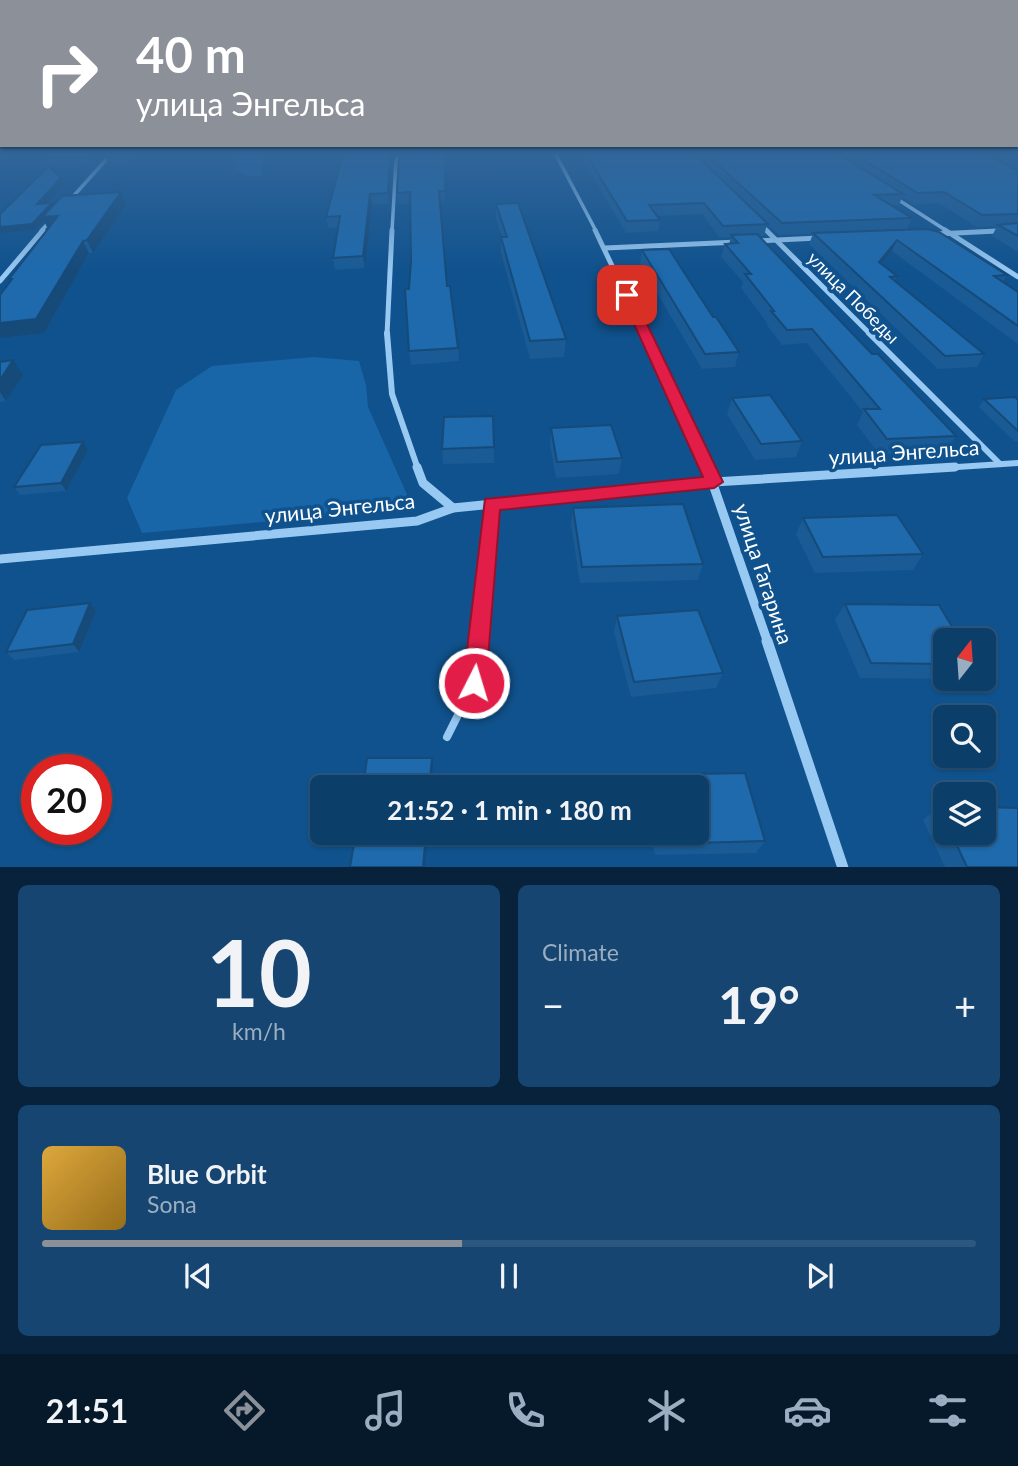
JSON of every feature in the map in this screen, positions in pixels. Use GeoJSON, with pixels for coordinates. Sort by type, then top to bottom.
{"type":"FeatureCollection","features":[{"type":"Feature","properties":{"kind":"street"},"geometry":{"type":"LineString","coordinates":[[0,281],[77,191]]}},
{"type":"Feature","properties":{"kind":"street"},"geometry":{"type":"LineString","coordinates":[[394,191],[387,334],[392,394],[423,483],[453,508]]}},
{"type":"Feature","properties":{"kind":"street","name":"улица Гагарина"},"geometry":{"type":"LineString","coordinates":[[575,191],[605,248],[714,482],[843,867]]}},
{"type":"Feature","properties":{"kind":"street"},"geometry":{"type":"LineString","coordinates":[[892,196],[1018,277]]}},
{"type":"Feature","properties":{"kind":"street","name":"улица Победы"},"geometry":{"type":"LineString","coordinates":[[756,220],[1000,464]]}},
{"type":"Feature","properties":{"kind":"street"},"geometry":{"type":"LineString","coordinates":[[923,234],[1018,230]]}},
{"type":"Feature","properties":{"kind":"street"},"geometry":{"type":"LineString","coordinates":[[605,248],[829,238]]}},
{"type":"Feature","properties":{"kind":"street","name":"улица Энгельса"},"geometry":{"type":"LineString","coordinates":[[0,560],[417,522],[453,508],[714,482],[1018,463]]}},
{"type":"Feature","properties":{"kind":"lane"},"geometry":{"type":"LineString","coordinates":[[447,737],[474,683],[492,504]]}},
{"type":"Feature","properties":{"kind":"shaded area"},"geometry":{"type":"Polygon","coordinates":[[[314,357],[359,361],[366,385],[368,407],[409,499],[402,509],[142,533],[127,498],[176,390],[212,366],[314,357]]]}},
{"type":"Feature","properties":{"kind":"building"},"geometry":{"type":"Polygon","coordinates":[[[23,191],[49,191],[37,204],[52,203],[32,224],[0,227],[0,214],[23,191]]]}},
{"type":"Feature","properties":{"kind":"building"},"geometry":{"type":"Polygon","coordinates":[[[333,191],[388,191],[370,194],[363,256],[333,258],[340,216],[326,217],[333,191]]]}},
{"type":"Feature","properties":{"kind":"building"},"geometry":{"type":"Polygon","coordinates":[[[397,191],[439,191],[447,286],[450,286],[458,348],[409,351],[405,289],[409,289],[411,261],[410,192],[397,191]]]}},
{"type":"Feature","properties":{"kind":"building"},"geometry":{"type":"Polygon","coordinates":[[[609,191],[734,191],[768,224],[723,226],[704,203],[649,205],[660,220],[627,221],[609,191]]]}},
{"type":"Feature","properties":{"kind":"building"},"geometry":{"type":"Polygon","coordinates":[[[747,191],[899,191],[903,194],[874,195],[912,218],[782,223],[747,191]]]}},
{"type":"Feature","properties":{"kind":"building"},"geometry":{"type":"Polygon","coordinates":[[[915,191],[1018,191],[1018,214],[982,215],[944,192],[915,191]]]}},
{"type":"Feature","properties":{"kind":"building"},"geometry":{"type":"Polygon","coordinates":[[[121,192],[87,240],[83,241],[36,319],[0,323],[0,295],[12,279],[9,279],[58,216],[42,217],[62,196],[121,192]]]}},
{"type":"Feature","properties":{"kind":"building"},"geometry":{"type":"Polygon","coordinates":[[[518,203],[566,339],[530,341],[501,237],[507,237],[496,204],[518,203]]]}},
{"type":"Feature","properties":{"kind":"building"},"geometry":{"type":"Polygon","coordinates":[[[1018,223],[1018,236],[998,225],[1018,223]]]}},
{"type":"Feature","properties":{"kind":"building"},"geometry":{"type":"Polygon","coordinates":[[[927,229],[939,232],[1007,275],[994,276],[1018,292],[1018,326],[897,240],[879,262],[897,276],[890,277],[984,354],[945,356],[813,233],[927,229]]]}},
{"type":"Feature","properties":{"kind":"building"},"geometry":{"type":"Polygon","coordinates":[[[757,234],[872,354],[878,354],[956,436],[887,439],[864,409],[880,409],[812,329],[787,330],[745,274],[751,274],[725,244],[738,243],[731,235],[757,234]]]}},
{"type":"Feature","properties":{"kind":"building"},"geometry":{"type":"Polygon","coordinates":[[[669,249],[739,352],[705,354],[642,250],[669,249]]]}},
{"type":"Feature","properties":{"kind":"building"},"geometry":{"type":"Polygon","coordinates":[[[13,360],[0,380],[0,362],[13,360]]]}},
{"type":"Feature","properties":{"kind":"building"},"geometry":{"type":"Polygon","coordinates":[[[770,395],[802,441],[761,444],[732,398],[770,395]]]}},
{"type":"Feature","properties":{"kind":"building"},"geometry":{"type":"Polygon","coordinates":[[[1015,397],[1018,400],[1018,431],[984,399],[1015,397]]]}},
{"type":"Feature","properties":{"kind":"building"},"geometry":{"type":"Polygon","coordinates":[[[493,416],[494,447],[442,449],[444,417],[493,416]]]}},
{"type":"Feature","properties":{"kind":"building"},"geometry":{"type":"Polygon","coordinates":[[[611,425],[622,458],[557,462],[551,428],[611,425]]]}},
{"type":"Feature","properties":{"kind":"building"},"geometry":{"type":"Polygon","coordinates":[[[83,442],[61,483],[14,487],[41,445],[83,442]]]}},
{"type":"Feature","properties":{"kind":"building"},"geometry":{"type":"Polygon","coordinates":[[[683,504],[703,564],[582,567],[573,508],[683,504]]]}},
{"type":"Feature","properties":{"kind":"building"},"geometry":{"type":"Polygon","coordinates":[[[897,515],[923,554],[823,557],[803,518],[897,515]]]}},
{"type":"Feature","properties":{"kind":"building"},"geometry":{"type":"Polygon","coordinates":[[[90,603],[73,644],[6,652],[27,610],[90,603]]]}},
{"type":"Feature","properties":{"kind":"building"},"geometry":{"type":"Polygon","coordinates":[[[845,604],[939,605],[953,628],[933,628],[933,664],[871,663],[845,604]]]}},
{"type":"Feature","properties":{"kind":"building"},"geometry":{"type":"Polygon","coordinates":[[[698,610],[723,673],[634,682],[617,616],[698,610]]]}},
{"type":"Feature","properties":{"kind":"building"},"geometry":{"type":"Polygon","coordinates":[[[367,758],[432,758],[430,775],[365,775],[367,758]]]}},
{"type":"Feature","properties":{"kind":"building"},"geometry":{"type":"Polygon","coordinates":[[[745,773],[765,841],[709,843],[709,775],[649,775],[745,773]]]}},
{"type":"Feature","properties":{"kind":"building"},"geometry":{"type":"Polygon","coordinates":[[[996,807],[1018,808],[1018,867],[967,867],[957,845],[996,845],[996,807]]]}},
{"type":"Feature","properties":{"kind":"building"},"geometry":{"type":"Polygon","coordinates":[[[354,845],[425,845],[423,867],[350,867],[354,845]]]}},
{"type":"Feature","properties":{"kind":"route"},"geometry":{"type":"LineString","coordinates":[[474,683],[492,504],[714,482],[627,295]]}}]}
